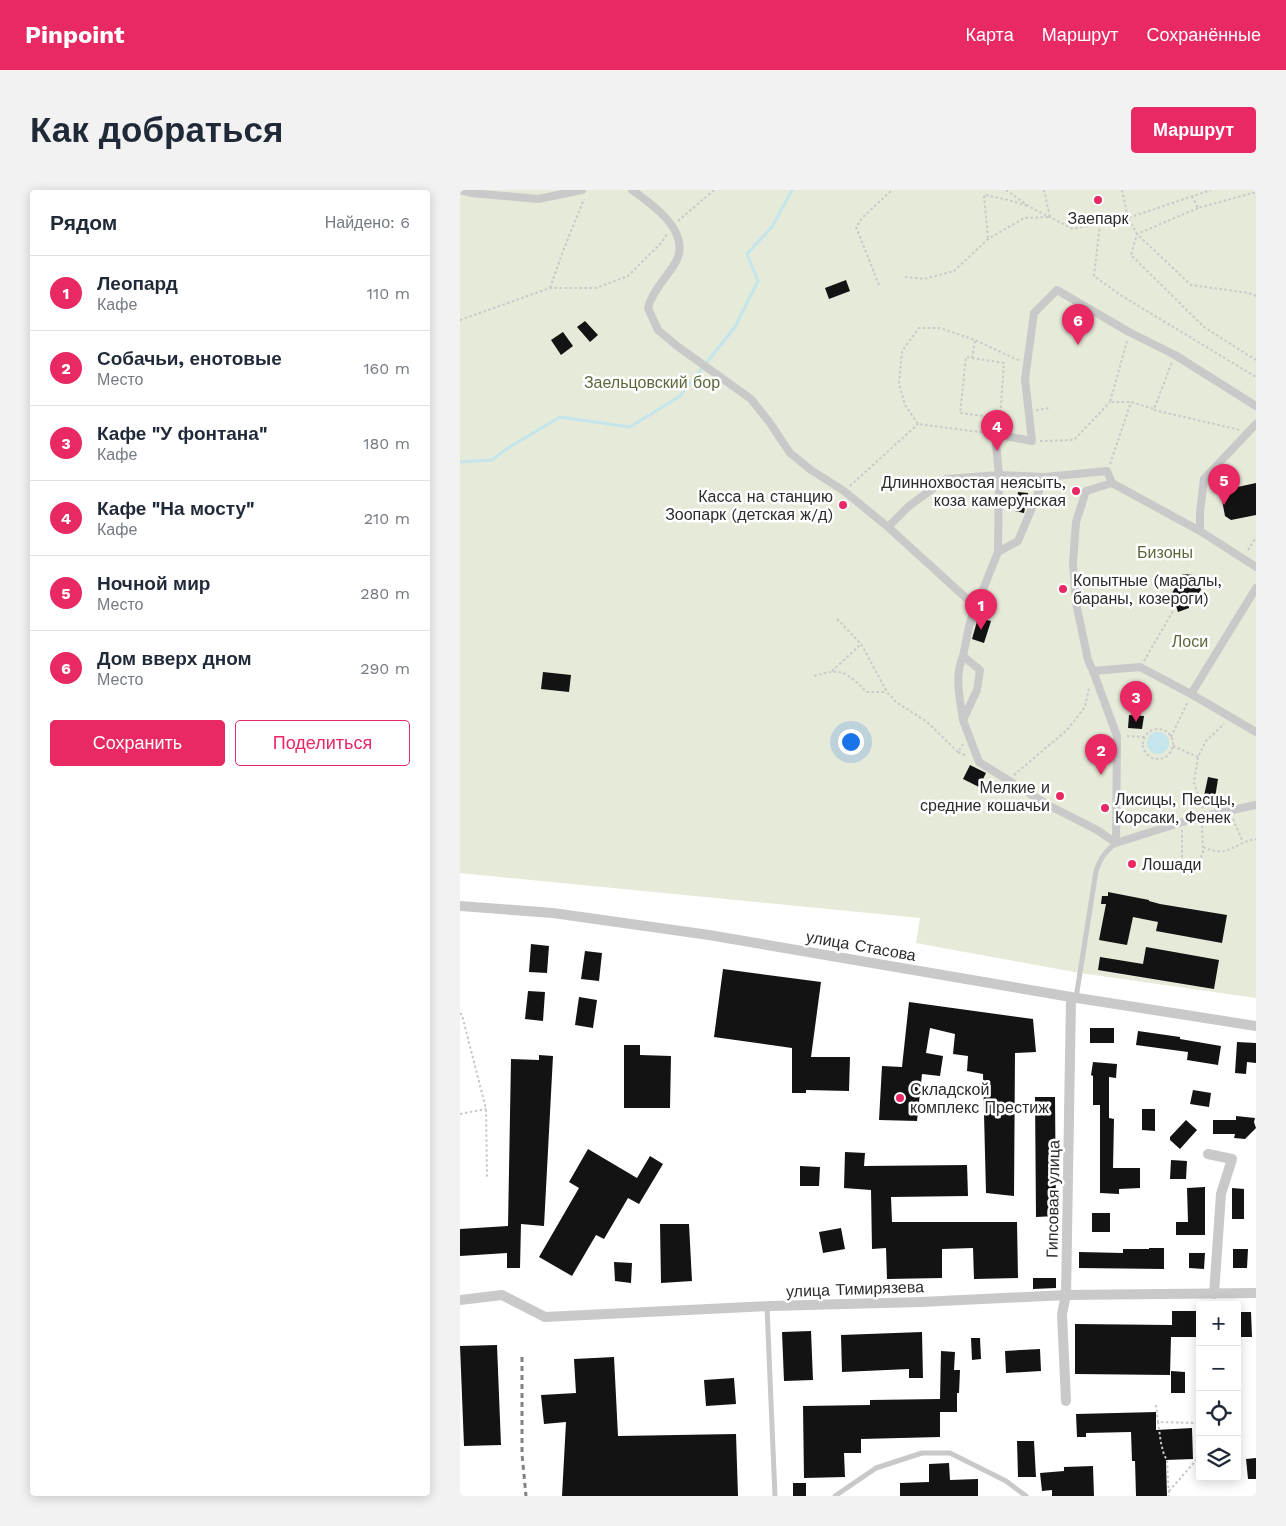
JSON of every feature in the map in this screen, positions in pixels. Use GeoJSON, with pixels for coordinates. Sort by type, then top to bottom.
{"type":"FeatureCollection","features":[{"type":"Feature","properties":{"kind":"street"},"geometry":{"type":"LineString","coordinates":[[460,190],[471,193],[538,200],[583,194]]}},
{"type":"Feature","properties":{"kind":"street"},"geometry":{"type":"LineString","coordinates":[[632,190],[652,205],[673,225],[679,242],[678,258],[655,293],[648,308],[658,330],[677,346],[751,399],[790,453],[811,470],[844,491],[888,527],[976,607]]}},
{"type":"Feature","properties":{"kind":"street"},"geometry":{"type":"LineString","coordinates":[[1116,843],[1097,830],[1048,805],[980,762],[963,720],[958,682],[959,664],[963,656],[970,622],[998,552],[999,475],[995,434],[1032,441],[1025,379],[1034,313],[1057,290],[1129,332],[1175,355],[1256,406]]}},
{"type":"Feature","properties":{"kind":"street"},"geometry":{"type":"LineString","coordinates":[[1200,531],[1204,479],[1256,424]]}},
{"type":"Feature","properties":{"kind":"street"},"geometry":{"type":"LineString","coordinates":[[888,527],[908,506],[946,479],[999,475],[1045,476],[1108,471],[1112,483],[1200,531],[1256,567]]}},
{"type":"Feature","properties":{"kind":"street"},"geometry":{"type":"LineString","coordinates":[[998,552],[1018,541],[1045,476]]}},
{"type":"Feature","properties":{"kind":"street"},"geometry":{"type":"LineString","coordinates":[[1112,483],[1086,491],[1076,522],[1073,563],[1076,603],[1088,660],[1117,736],[1116,843]]}},
{"type":"Feature","properties":{"kind":"street"},"geometry":{"type":"LineString","coordinates":[[1191,694],[1256,588]]}},
{"type":"Feature","properties":{"kind":"street"},"geometry":{"type":"LineString","coordinates":[[963,656],[980,670],[977,690],[963,720]]}},
{"type":"Feature","properties":{"kind":"street"},"geometry":{"type":"LineString","coordinates":[[1093,671],[1140,667],[1256,732]]}},
{"type":"Feature","properties":{"kind":"street"},"geometry":{"type":"LineString","coordinates":[[1116,843],[1182,823],[1256,805]]}},
{"type":"Feature","properties":{"kind":"street","name":"улица Стасова"},"geometry":{"type":"LineString","coordinates":[[460,906],[553,913],[709,935],[1256,1026]]}},
{"type":"Feature","properties":{"kind":"street","name":"Гипсовая улица"},"geometry":{"type":"LineString","coordinates":[[1066,1401],[1062,1314],[1066,1295],[1074,997]]}},
{"type":"Feature","properties":{"kind":"street"},"geometry":{"type":"LineString","coordinates":[[1208,1154],[1232,1159],[1221,1194],[1214,1294]]}},
{"type":"Feature","properties":{"kind":"street","name":"улица Тимирязева"},"geometry":{"type":"LineString","coordinates":[[460,1300],[502,1295],[545,1317],[767,1306],[841,1306],[1066,1295],[1256,1293]]}},
{"type":"Feature","properties":{"kind":"lane"},"geometry":{"type":"LineString","coordinates":[[1074,997],[1096,871],[1105,852],[1116,843]]}},
{"type":"Feature","properties":{"kind":"lane"},"geometry":{"type":"LineString","coordinates":[[767,1306],[775,1496]]}},
{"type":"Feature","properties":{"kind":"lane"},"geometry":{"type":"LineString","coordinates":[[834,1496],[876,1468],[922,1453],[950,1453],[1006,1481],[1026,1496]]}},
{"type":"Feature","properties":{"kind":"path"},"geometry":{"type":"LineString","coordinates":[[460,320],[550,288],[596,288],[628,276],[662,242],[673,225],[714,190]]}},
{"type":"Feature","properties":{"kind":"path"},"geometry":{"type":"LineString","coordinates":[[878,285],[856,227],[862,218],[892,190]]}},
{"type":"Feature","properties":{"kind":"path"},"geometry":{"type":"LineString","coordinates":[[1006,190],[1030,207],[1073,229],[1128,218],[1211,190]]}},
{"type":"Feature","properties":{"kind":"path"},"geometry":{"type":"LineString","coordinates":[[1044,190],[1050,217]]}},
{"type":"Feature","properties":{"kind":"path"},"geometry":{"type":"LineString","coordinates":[[1122,190],[1128,218],[1137,234],[1191,285],[1249,293],[1256,296]]}},
{"type":"Feature","properties":{"kind":"path"},"geometry":{"type":"LineString","coordinates":[[1137,234],[1198,208],[1256,192]]}},
{"type":"Feature","properties":{"kind":"path"},"geometry":{"type":"LineString","coordinates":[[550,288],[583,194]]}},
{"type":"Feature","properties":{"kind":"path"},"geometry":{"type":"LineString","coordinates":[[988,238],[984,195],[1030,207]]}},
{"type":"Feature","properties":{"kind":"path"},"geometry":{"type":"LineString","coordinates":[[1192,196],[1198,208]]}},
{"type":"Feature","properties":{"kind":"path"},"geometry":{"type":"LineString","coordinates":[[905,277],[924,279],[954,271],[988,238],[1024,218],[1050,217]]}},
{"type":"Feature","properties":{"kind":"path"},"geometry":{"type":"LineString","coordinates":[[1100,224],[1094,276],[1122,296],[1256,377]]}},
{"type":"Feature","properties":{"kind":"path"},"geometry":{"type":"LineString","coordinates":[[1137,234],[1131,255],[1204,327],[1256,360]]}},
{"type":"Feature","properties":{"kind":"path"},"geometry":{"type":"LineString","coordinates":[[918,424],[906,405],[900,384],[902,351],[919,328],[940,328],[975,340],[1018,361],[1029,360]]}},
{"type":"Feature","properties":{"kind":"path"},"geometry":{"type":"LineString","coordinates":[[1032,441],[1074,440],[1110,402],[1129,332]]}},
{"type":"Feature","properties":{"kind":"path"},"geometry":{"type":"LineString","coordinates":[[972,358],[975,340]]}},
{"type":"Feature","properties":{"kind":"path"},"geometry":{"type":"LineString","coordinates":[[1154,410],[1175,355]]}},
{"type":"Feature","properties":{"kind":"path"},"geometry":{"type":"LineString","coordinates":[[966,357],[972,358],[1004,363],[1000,418],[960,413],[966,357]]}},
{"type":"Feature","properties":{"kind":"path"},"geometry":{"type":"LineString","coordinates":[[1110,402],[1131,402],[1154,410],[1249,432]]}},
{"type":"Feature","properties":{"kind":"path"},"geometry":{"type":"LineString","coordinates":[[1108,471],[1131,402]]}},
{"type":"Feature","properties":{"kind":"path"},"geometry":{"type":"LineString","coordinates":[[1029,411],[1050,408]]}},
{"type":"Feature","properties":{"kind":"path"},"geometry":{"type":"LineString","coordinates":[[844,491],[918,424],[995,434]]}},
{"type":"Feature","properties":{"kind":"path"},"geometry":{"type":"LineString","coordinates":[[1242,558],[1256,537]]}},
{"type":"Feature","properties":{"kind":"path"},"geometry":{"type":"LineString","coordinates":[[1140,667],[1173,611]]}},
{"type":"Feature","properties":{"kind":"path"},"geometry":{"type":"LineString","coordinates":[[837,619],[861,644],[886,692],[896,702],[927,722],[958,752],[969,735]]}},
{"type":"Feature","properties":{"kind":"path"},"geometry":{"type":"LineString","coordinates":[[814,676],[832,670],[861,644]]}},
{"type":"Feature","properties":{"kind":"path"},"geometry":{"type":"LineString","coordinates":[[832,670],[847,673],[867,692],[886,692]]}},
{"type":"Feature","properties":{"kind":"path"},"geometry":{"type":"LineString","coordinates":[[1008,780],[1067,730],[1085,707],[1093,671]]}},
{"type":"Feature","properties":{"kind":"path"},"geometry":{"type":"LineString","coordinates":[[1171,737],[1191,694]]}},
{"type":"Feature","properties":{"kind":"path"},"geometry":{"type":"LineString","coordinates":[[1182,823],[1182,860],[1186,865],[1197,864],[1203,853],[1204,818],[1194,782],[1198,757],[1206,741],[1232,717]]}},
{"type":"Feature","properties":{"kind":"path"},"geometry":{"type":"LineString","coordinates":[[1155,729],[1164,730],[1171,737],[1173,746],[1168,755],[1159,759],[1154,758],[1146,752],[1144,738],[1155,729]]}},
{"type":"Feature","properties":{"kind":"path"},"geometry":{"type":"LineString","coordinates":[[1117,736],[1144,738]]}},
{"type":"Feature","properties":{"kind":"path"},"geometry":{"type":"LineString","coordinates":[[1173,746],[1198,757]]}},
{"type":"Feature","properties":{"kind":"path"},"geometry":{"type":"LineString","coordinates":[[1229,811],[1243,842]]}},
{"type":"Feature","properties":{"kind":"path"},"geometry":{"type":"LineString","coordinates":[[1203,847],[1216,853],[1233,849],[1243,842],[1256,839]]}},
{"type":"Feature","properties":{"kind":"path"},"geometry":{"type":"LineString","coordinates":[[460,1013],[486,1110],[487,1180]]}},
{"type":"Feature","properties":{"kind":"path"},"geometry":{"type":"LineString","coordinates":[[460,1114],[486,1110]]}},
{"type":"Feature","properties":{"kind":"path"},"geometry":{"type":"LineString","coordinates":[[1156,1405],[1161,1443],[1167,1460],[1169,1496]]}},
{"type":"Feature","properties":{"kind":"path"},"geometry":{"type":"LineString","coordinates":[[1158,1422],[1196,1423]]}},
{"type":"Feature","properties":{"kind":"path"},"geometry":{"type":"LineString","coordinates":[[1169,1492],[1196,1460]]}},
{"type":"Feature","properties":{"kind":"green space"},"geometry":{"type":"Polygon","coordinates":[[[460,190],[1256,190],[1256,998],[1080,973],[916,943],[920,918],[460,873],[460,190]]]}},
{"type":"Feature","properties":{"kind":"water"},"geometry":{"type":"Polygon","coordinates":[[[1158,732],[1166,735],[1169,743],[1166,751],[1158,754],[1150,751],[1147,743],[1150,735],[1158,732]]]}},
{"type":"Feature","properties":{"kind":"building"},"geometry":{"type":"Polygon","coordinates":[[[846,280],[850,291],[829,299],[825,288],[846,280]]]}},
{"type":"Feature","properties":{"kind":"building"},"geometry":{"type":"Polygon","coordinates":[[[585,321],[598,335],[590,342],[577,327],[585,321]]]}},
{"type":"Feature","properties":{"kind":"building"},"geometry":{"type":"Polygon","coordinates":[[[563,332],[573,346],[561,355],[551,340],[563,332]]]}},
{"type":"Feature","properties":{"kind":"building"},"geometry":{"type":"Polygon","coordinates":[[[1256,483],[1256,515],[1231,520],[1225,516],[1221,495],[1225,487],[1233,488],[1256,483]]]}},
{"type":"Feature","properties":{"kind":"building"},"geometry":{"type":"Polygon","coordinates":[[[1018,492],[1028,493],[1024,513],[1015,511],[1018,492]]]}},
{"type":"Feature","properties":{"kind":"building"},"geometry":{"type":"Polygon","coordinates":[[[1183,574],[1195,575],[1201,590],[1189,608],[1178,612],[1172,593],[1183,574]]]}},
{"type":"Feature","properties":{"kind":"building"},"geometry":{"type":"Polygon","coordinates":[[[978,618],[991,621],[984,643],[972,639],[978,618]]]}},
{"type":"Feature","properties":{"kind":"building"},"geometry":{"type":"Polygon","coordinates":[[[543,672],[571,675],[569,692],[541,689],[543,672]]]}},
{"type":"Feature","properties":{"kind":"building"},"geometry":{"type":"Polygon","coordinates":[[[1129,715],[1144,716],[1142,729],[1128,728],[1129,715]]]}},
{"type":"Feature","properties":{"kind":"building"},"geometry":{"type":"Polygon","coordinates":[[[970,765],[986,773],[979,787],[963,779],[970,765]]]}},
{"type":"Feature","properties":{"kind":"building"},"geometry":{"type":"Polygon","coordinates":[[[1208,777],[1218,779],[1215,798],[1204,796],[1208,777]]]}},
{"type":"Feature","properties":{"kind":"building"},"geometry":{"type":"Polygon","coordinates":[[[1108,892],[1160,904],[1227,915],[1222,943],[1156,931],[1158,922],[1133,917],[1127,945],[1099,940],[1106,904],[1101,904],[1102,896],[1108,896],[1108,892]]]}},
{"type":"Feature","properties":{"kind":"building"},"geometry":{"type":"Polygon","coordinates":[[[531,944],[549,946],[547,973],[529,972],[531,944]]]}},
{"type":"Feature","properties":{"kind":"building"},"geometry":{"type":"Polygon","coordinates":[[[1146,947],[1219,960],[1214,989],[1098,970],[1100,957],[1143,964],[1146,947]]]}},
{"type":"Feature","properties":{"kind":"building"},"geometry":{"type":"Polygon","coordinates":[[[585,951],[602,953],[599,981],[581,979],[585,951]]]}},
{"type":"Feature","properties":{"kind":"building"},"geometry":{"type":"Polygon","coordinates":[[[723,969],[821,982],[811,1057],[850,1057],[849,1091],[806,1090],[806,1093],[792,1093],[792,1048],[714,1037],[723,969]]]}},
{"type":"Feature","properties":{"kind":"building"},"geometry":{"type":"Polygon","coordinates":[[[528,991],[545,992],[543,1021],[525,1019],[528,991]]]}},
{"type":"Feature","properties":{"kind":"building"},"geometry":{"type":"Polygon","coordinates":[[[579,997],[597,1000],[593,1028],[575,1025],[579,997]]]}},
{"type":"Feature","properties":{"kind":"building","name":"Складской комплекс Престиж"},"geometry":{"type":"Polygon","coordinates":[[[909,1002],[1033,1019],[1036,1052],[1015,1053],[1014,1196],[986,1193],[983,1074],[967,1071],[968,1056],[953,1054],[955,1034],[930,1028],[926,1053],[943,1056],[940,1076],[922,1074],[917,1121],[879,1120],[882,1066],[902,1067],[909,1002]]]}},
{"type":"Feature","properties":{"kind":"building"},"geometry":{"type":"Polygon","coordinates":[[[1090,1028],[1114,1028],[1114,1043],[1090,1043],[1090,1028]]]}},
{"type":"Feature","properties":{"kind":"building"},"geometry":{"type":"Polygon","coordinates":[[[1138,1031],[1180,1037],[1180,1039],[1221,1046],[1218,1065],[1187,1060],[1188,1052],[1136,1045],[1138,1031]]]}},
{"type":"Feature","properties":{"kind":"building"},"geometry":{"type":"Polygon","coordinates":[[[1237,1042],[1256,1043],[1256,1063],[1247,1062],[1246,1074],[1235,1073],[1237,1042]]]}},
{"type":"Feature","properties":{"kind":"building"},"geometry":{"type":"Polygon","coordinates":[[[624,1045],[640,1045],[640,1055],[671,1056],[670,1108],[624,1108],[624,1045]]]}},
{"type":"Feature","properties":{"kind":"building"},"geometry":{"type":"Polygon","coordinates":[[[539,1055],[553,1056],[544,1226],[521,1224],[520,1268],[507,1268],[507,1253],[460,1256],[460,1229],[508,1226],[511,1059],[539,1060],[539,1055]]]}},
{"type":"Feature","properties":{"kind":"building"},"geometry":{"type":"Polygon","coordinates":[[[1093,1062],[1117,1064],[1116,1078],[1109,1077],[1109,1118],[1114,1119],[1113,1168],[1140,1168],[1140,1188],[1119,1189],[1119,1194],[1100,1193],[1100,1105],[1093,1105],[1093,1076],[1091,1075],[1093,1062]]]}},
{"type":"Feature","properties":{"kind":"building"},"geometry":{"type":"Polygon","coordinates":[[[1193,1090],[1211,1093],[1209,1107],[1190,1104],[1193,1090]]]}},
{"type":"Feature","properties":{"kind":"building"},"geometry":{"type":"Polygon","coordinates":[[[1035,1097],[1055,1097],[1056,1216],[1036,1217],[1035,1097]]]}},
{"type":"Feature","properties":{"kind":"building"},"geometry":{"type":"Polygon","coordinates":[[[1142,1109],[1155,1109],[1155,1131],[1142,1130],[1142,1109]]]}},
{"type":"Feature","properties":{"kind":"building"},"geometry":{"type":"Polygon","coordinates":[[[1236,1116],[1255,1118],[1256,1128],[1245,1139],[1234,1138],[1235,1134],[1213,1134],[1213,1120],[1236,1120],[1236,1116]]]}},
{"type":"Feature","properties":{"kind":"building"},"geometry":{"type":"Polygon","coordinates":[[[1186,1120],[1197,1130],[1180,1149],[1170,1140],[1170,1137],[1186,1120]]]}},
{"type":"Feature","properties":{"kind":"building"},"geometry":{"type":"Polygon","coordinates":[[[588,1149],[637,1178],[650,1156],[663,1164],[639,1204],[628,1198],[604,1239],[596,1235],[572,1276],[539,1257],[579,1188],[569,1182],[588,1149]]]}},
{"type":"Feature","properties":{"kind":"building"},"geometry":{"type":"Polygon","coordinates":[[[845,1152],[865,1153],[864,1166],[967,1165],[968,1196],[891,1197],[892,1222],[1017,1222],[1018,1278],[974,1279],[973,1248],[942,1249],[942,1278],[887,1279],[886,1248],[872,1249],[871,1190],[844,1188],[845,1152]]]}},
{"type":"Feature","properties":{"kind":"building"},"geometry":{"type":"Polygon","coordinates":[[[1171,1160],[1187,1161],[1186,1179],[1170,1179],[1171,1160]]]}},
{"type":"Feature","properties":{"kind":"building"},"geometry":{"type":"Polygon","coordinates":[[[800,1166],[820,1167],[819,1186],[800,1186],[800,1166]]]}},
{"type":"Feature","properties":{"kind":"building"},"geometry":{"type":"Polygon","coordinates":[[[1205,1187],[1205,1235],[1176,1235],[1176,1222],[1188,1222],[1187,1188],[1205,1187]]]}},
{"type":"Feature","properties":{"kind":"building"},"geometry":{"type":"Polygon","coordinates":[[[1232,1188],[1244,1189],[1244,1219],[1232,1219],[1232,1188]]]}},
{"type":"Feature","properties":{"kind":"building"},"geometry":{"type":"Polygon","coordinates":[[[1092,1213],[1110,1213],[1110,1232],[1092,1232],[1092,1213]]]}},
{"type":"Feature","properties":{"kind":"building"},"geometry":{"type":"Polygon","coordinates":[[[660,1224],[689,1224],[692,1281],[661,1283],[660,1224]]]}},
{"type":"Feature","properties":{"kind":"building"},"geometry":{"type":"Polygon","coordinates":[[[841,1228],[845,1249],[823,1253],[819,1232],[841,1228]]]}},
{"type":"Feature","properties":{"kind":"building"},"geometry":{"type":"Polygon","coordinates":[[[1164,1248],[1164,1269],[1079,1268],[1079,1252],[1123,1253],[1123,1249],[1164,1248]]]}},
{"type":"Feature","properties":{"kind":"building"},"geometry":{"type":"Polygon","coordinates":[[[1233,1249],[1248,1249],[1247,1268],[1233,1268],[1233,1249]]]}},
{"type":"Feature","properties":{"kind":"building"},"geometry":{"type":"Polygon","coordinates":[[[1189,1253],[1205,1253],[1204,1269],[1189,1268],[1189,1253]]]}},
{"type":"Feature","properties":{"kind":"building"},"geometry":{"type":"Polygon","coordinates":[[[614,1262],[632,1263],[631,1283],[615,1281],[614,1262]]]}},
{"type":"Feature","properties":{"kind":"building"},"geometry":{"type":"Polygon","coordinates":[[[1033,1278],[1056,1278],[1056,1288],[1033,1289],[1033,1278]]]}},
{"type":"Feature","properties":{"kind":"building"},"geometry":{"type":"Polygon","coordinates":[[[1172,1311],[1196,1311],[1196,1337],[1171,1337],[1170,1375],[1075,1374],[1075,1324],[1172,1325],[1172,1311]]]}},
{"type":"Feature","properties":{"kind":"building"},"geometry":{"type":"Polygon","coordinates":[[[1241,1312],[1251,1312],[1252,1337],[1241,1337],[1241,1312]]]}},
{"type":"Feature","properties":{"kind":"building"},"geometry":{"type":"Polygon","coordinates":[[[811,1331],[813,1380],[784,1381],[782,1332],[811,1331]]]}},
{"type":"Feature","properties":{"kind":"building"},"geometry":{"type":"Polygon","coordinates":[[[922,1332],[923,1378],[909,1378],[909,1369],[842,1372],[841,1335],[922,1332]]]}},
{"type":"Feature","properties":{"kind":"building"},"geometry":{"type":"Polygon","coordinates":[[[971,1338],[980,1338],[981,1359],[972,1360],[971,1338]]]}},
{"type":"Feature","properties":{"kind":"building"},"geometry":{"type":"Polygon","coordinates":[[[497,1345],[501,1445],[464,1446],[460,1346],[497,1345]]]}},
{"type":"Feature","properties":{"kind":"building"},"geometry":{"type":"Polygon","coordinates":[[[1040,1349],[1041,1371],[1006,1373],[1005,1351],[1040,1349]]]}},
{"type":"Feature","properties":{"kind":"building"},"geometry":{"type":"Polygon","coordinates":[[[941,1351],[955,1352],[954,1370],[960,1370],[957,1412],[940,1412],[940,1437],[861,1439],[861,1453],[844,1453],[845,1477],[804,1478],[803,1406],[870,1405],[870,1400],[940,1399],[941,1351]]]}},
{"type":"Feature","properties":{"kind":"building"},"geometry":{"type":"Polygon","coordinates":[[[614,1357],[618,1436],[736,1434],[738,1496],[562,1496],[566,1422],[544,1424],[541,1395],[576,1393],[574,1359],[614,1357]]]}},
{"type":"Feature","properties":{"kind":"building"},"geometry":{"type":"Polygon","coordinates":[[[1171,1371],[1185,1372],[1185,1393],[1171,1393],[1171,1371]]]}},
{"type":"Feature","properties":{"kind":"building"},"geometry":{"type":"Polygon","coordinates":[[[734,1378],[736,1404],[706,1406],[704,1380],[734,1378]]]}},
{"type":"Feature","properties":{"kind":"building"},"geometry":{"type":"Polygon","coordinates":[[[1156,1412],[1156,1430],[1192,1428],[1193,1459],[1166,1460],[1167,1496],[1136,1496],[1135,1461],[1132,1461],[1131,1432],[1086,1433],[1086,1437],[1077,1437],[1076,1414],[1156,1412]]]}},
{"type":"Feature","properties":{"kind":"building"},"geometry":{"type":"Polygon","coordinates":[[[1017,1441],[1034,1441],[1036,1477],[1018,1477],[1017,1441]]]}},
{"type":"Feature","properties":{"kind":"building"},"geometry":{"type":"Polygon","coordinates":[[[1256,1458],[1256,1479],[1248,1479],[1246,1459],[1256,1458]]]}},
{"type":"Feature","properties":{"kind":"building"},"geometry":{"type":"Polygon","coordinates":[[[949,1463],[950,1480],[978,1479],[978,1496],[900,1496],[900,1483],[929,1482],[929,1464],[949,1463]]]}},
{"type":"Feature","properties":{"kind":"building"},"geometry":{"type":"Polygon","coordinates":[[[1093,1466],[1094,1496],[1052,1496],[1052,1490],[1042,1491],[1040,1473],[1064,1471],[1064,1467],[1093,1466]]]}},
{"type":"Feature","properties":{"kind":"building"},"geometry":{"type":"Polygon","coordinates":[[[793,1483],[806,1483],[806,1496],[793,1496],[793,1483]]]}},
{"type":"Feature","properties":{"kind":"waterway"},"geometry":{"type":"LineString","coordinates":[[460,462],[492,460],[508,448],[560,417],[630,427],[680,396],[735,327],[758,281],[747,254],[772,227],[792,190]]}},
{"type":"Feature","properties":{"kind":"railway"},"geometry":{"type":"LineString","coordinates":[[522,1357],[522,1454],[526,1496]]}},
{"type":"Feature","properties":{"kind":"place","name":"Заепарк"},"geometry":{"type":"Point","coordinates":[1098,200]}},
{"type":"Feature","properties":{"kind":"place","name":"Дом вверх дном"},"geometry":{"type":"Point","coordinates":[1078,345]}},
{"type":"Feature","properties":{"kind":"place","name":"Кафе \"На мосту\""},"geometry":{"type":"Point","coordinates":[997,451]}},
{"type":"Feature","properties":{"kind":"place","name":"Длиннохвостая неясыть, коза камерунская"},"geometry":{"type":"Point","coordinates":[1076,491]}},
{"type":"Feature","properties":{"kind":"place","name":"Касса на станцию Зоопарк (детская ж/д)"},"geometry":{"type":"Point","coordinates":[843,505]}},
{"type":"Feature","properties":{"kind":"place","name":"Ночной мир"},"geometry":{"type":"Point","coordinates":[1224,505]}},
{"type":"Feature","properties":{"kind":"place","name":"Копытные (маралы, бараны, козероги)"},"geometry":{"type":"Point","coordinates":[1063,589]}},
{"type":"Feature","properties":{"kind":"place","name":"Леопард"},"geometry":{"type":"Point","coordinates":[981,630]}},
{"type":"Feature","properties":{"kind":"place","name":"Кафе \"У фонтана\""},"geometry":{"type":"Point","coordinates":[1136,722]}},
{"type":"Feature","properties":{"kind":"place","name":"Собачьи, енотовые"},"geometry":{"type":"Point","coordinates":[1101,775]}},
{"type":"Feature","properties":{"kind":"place","name":"Мелкие и средние кошачьи"},"geometry":{"type":"Point","coordinates":[1060,796]}},
{"type":"Feature","properties":{"kind":"place","name":"Лисицы, Песцы, Корсаки, Фенек"},"geometry":{"type":"Point","coordinates":[1105,808]}},
{"type":"Feature","properties":{"kind":"place","name":"Лошади"},"geometry":{"type":"Point","coordinates":[1132,864]}},
{"type":"Feature","properties":{"kind":"place","name":"Складской комплекс Престиж"},"geometry":{"type":"Point","coordinates":[900,1098]}},
{"type":"Feature","properties":{"kind":"park label","name":"Заельцовский бор"},"geometry":{"type":"Point","coordinates":[652,382]}},
{"type":"Feature","properties":{"kind":"park label","name":"Бизоны"},"geometry":{"type":"Point","coordinates":[1165,552]}},
{"type":"Feature","properties":{"kind":"park label","name":"Лоси"},"geometry":{"type":"Point","coordinates":[1190,641]}}]}
